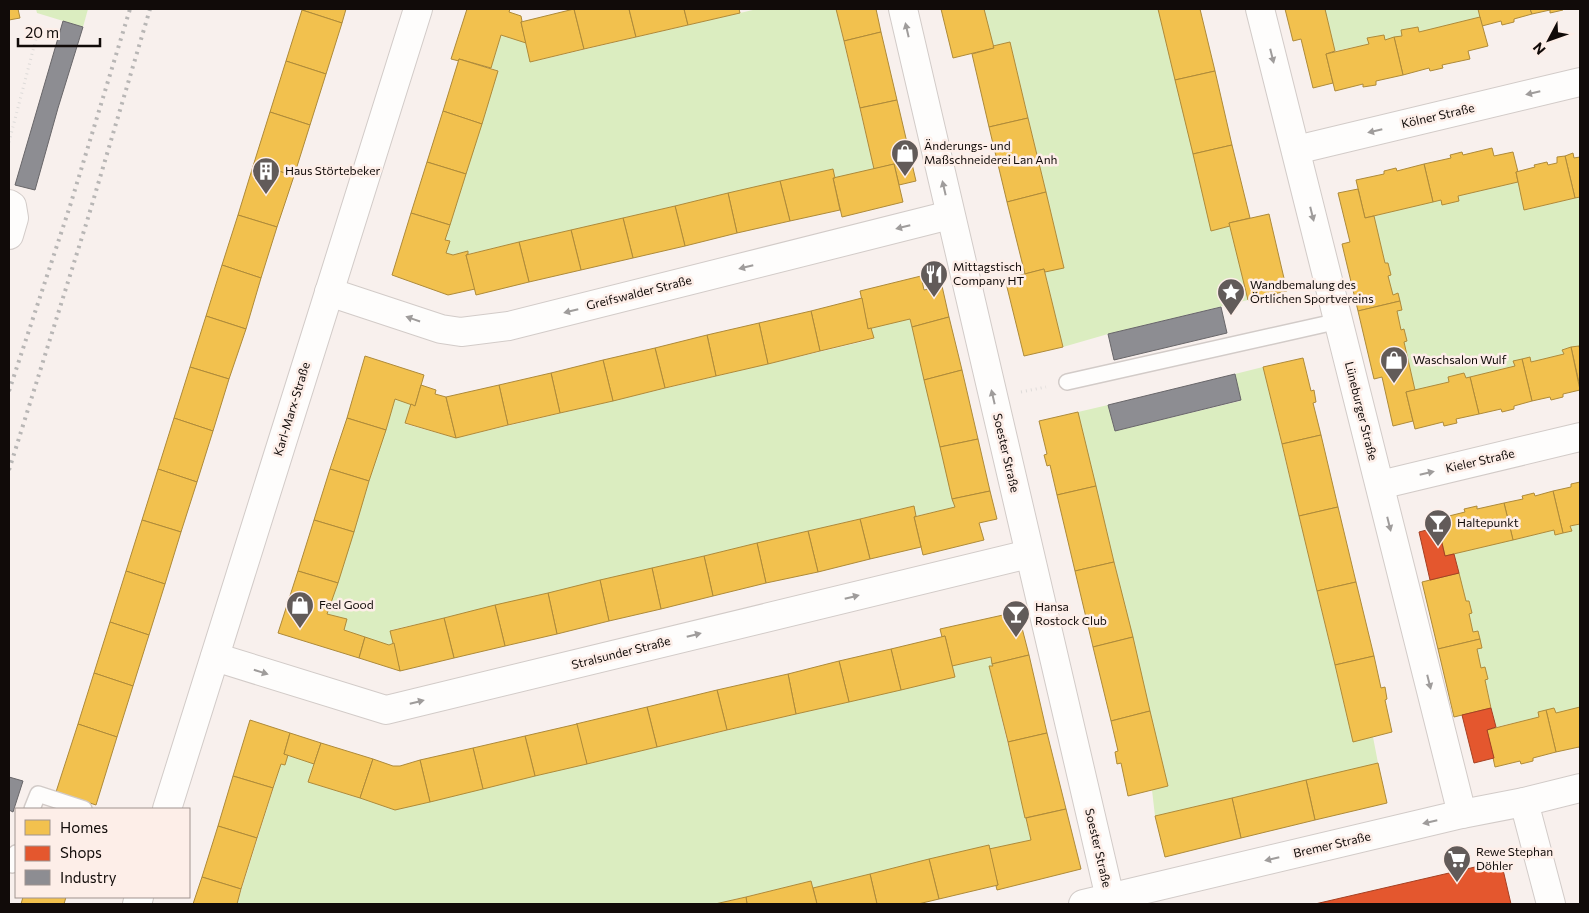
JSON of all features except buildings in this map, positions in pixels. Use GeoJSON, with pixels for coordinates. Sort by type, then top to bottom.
{"type":"FeatureCollection","features":[{"type":"Feature","properties":{"kind":"street","name":"Karl-Marx-Straße"},"geometry":{"type":"LineString","coordinates":[[167,808],[418,9]]}},
{"type":"Feature","properties":{"kind":"street","name":"Soester Straße"},"geometry":{"type":"LineString","coordinates":[[902,9],[1110,898]]}},
{"type":"Feature","properties":{"kind":"street","name":"Lüneburger Straße"},"geometry":{"type":"LineString","coordinates":[[1260,9],[1462,814]]}},
{"type":"Feature","properties":{"kind":"street","name":"Kölner Straße"},"geometry":{"type":"LineString","coordinates":[[1296,150],[1580,82]]}},
{"type":"Feature","properties":{"kind":"street"},"geometry":{"type":"LineString","coordinates":[[9,204],[12,206],[14,218],[9,235]]}},
{"type":"Feature","properties":{"kind":"street","name":"Greifswalder Straße"},"geometry":{"type":"LineString","coordinates":[[329,292],[442,329],[461,332],[509,326],[950,215]]}},
{"type":"Feature","properties":{"kind":"street","name":"Kieler Straße"},"geometry":{"type":"LineString","coordinates":[[1380,485],[1580,437]]}},
{"type":"Feature","properties":{"kind":"street","name":"Stralsunder Straße"},"geometry":{"type":"LineString","coordinates":[[214,657],[386,710],[1029,554]]}},
{"type":"Feature","properties":{"kind":"street","name":"Bremer Straße"},"geometry":{"type":"LineString","coordinates":[[1083,904],[1462,814],[1524,802],[1580,788]]}},
{"type":"Feature","properties":{"kind":"street"},"geometry":{"type":"LineString","coordinates":[[1524,802],[1551,904]]}},
{"type":"Feature","properties":{"kind":"lane"},"geometry":{"type":"LineString","coordinates":[[1067,382],[1339,321]]}},
{"type":"Feature","properties":{"kind":"lane"},"geometry":{"type":"LineString","coordinates":[[32,808],[38,794],[81,808]]}},
{"type":"Feature","properties":{"kind":"path"},"geometry":{"type":"LineString","coordinates":[[9,142],[37,35]]}},
{"type":"Feature","properties":{"kind":"green space"},"geometry":{"type":"Polygon","coordinates":[[[36,9],[88,9],[83,27],[37,13],[36,9]]]}},
{"type":"Feature","properties":{"kind":"green space"},"geometry":{"type":"Polygon","coordinates":[[[757,9],[836,9],[874,169],[835,178],[833,169],[468,254],[468,251],[453,255],[446,253],[450,241],[445,240],[498,71],[491,68],[501,35],[526,43],[531,62],[757,9]]]}},
{"type":"Feature","properties":{"kind":"green space"},"geometry":{"type":"Polygon","coordinates":[[[984,9],[1158,9],[1212,230],[1230,226],[1248,300],[1108,334],[1063,347],[1045,272],[1064,267],[1010,42],[993,46],[984,9]]]}},
{"type":"Feature","properties":{"kind":"green space"},"geometry":{"type":"Polygon","coordinates":[[[1325,9],[1478,9],[1480,17],[1419,32],[1417,27],[1402,30],[1402,36],[1385,40],[1384,35],[1368,38],[1369,44],[1335,51],[1325,9]]]}},
{"type":"Feature","properties":{"kind":"green space"},"geometry":{"type":"Polygon","coordinates":[[[1518,182],[1525,210],[1580,197],[1580,350],[1578,346],[1563,349],[1564,354],[1531,362],[1530,357],[1514,361],[1515,366],[1466,378],[1464,373],[1448,377],[1449,382],[1415,390],[1404,342],[1407,341],[1404,329],[1401,330],[1397,311],[1402,310],[1398,293],[1393,295],[1388,276],[1391,275],[1388,263],[1385,263],[1374,216],[1441,200],[1459,201],[1458,196],[1518,182]]]}},
{"type":"Feature","properties":{"kind":"green space"},"geometry":{"type":"Polygon","coordinates":[[[910,319],[955,507],[916,516],[913,506],[391,630],[394,643],[389,645],[344,630],[347,619],[327,614],[395,399],[411,404],[405,424],[456,438],[874,339],[871,328],[910,319]]]}},
{"type":"Feature","properties":{"kind":"green space"},"geometry":{"type":"Polygon","coordinates":[[[1263,367],[1353,741],[1373,737],[1378,763],[1155,816],[1152,790],[1168,786],[1078,412],[1108,405],[1115,431],[1240,401],[1235,374],[1263,367]]]}},
{"type":"Feature","properties":{"kind":"green space"},"geometry":{"type":"Polygon","coordinates":[[[1580,524],[1580,707],[1556,713],[1554,708],[1538,712],[1539,717],[1496,727],[1485,680],[1487,679],[1481,668],[1477,649],[1482,647],[1478,631],[1473,632],[1469,614],[1472,613],[1469,601],[1466,601],[1454,554],[1554,530],[1556,535],[1571,531],[1570,526],[1580,524]]]}},
{"type":"Feature","properties":{"kind":"green space"},"geometry":{"type":"Polygon","coordinates":[[[991,657],[993,666],[989,667],[1031,840],[989,849],[988,845],[813,888],[811,881],[715,904],[237,904],[281,764],[285,765],[288,755],[314,764],[308,782],[395,809],[954,677],[952,666],[991,657]]]}},
{"type":"Feature","properties":{"kind":"railway"},"geometry":{"type":"LineString","coordinates":[[9,391],[70,206],[130,9]]}},
{"type":"Feature","properties":{"kind":"railway"},"geometry":{"type":"LineString","coordinates":[[9,470],[88,218],[150,9]]}},
{"type":"Feature","properties":{"kind":"place","name":"Änderungs- und Maßschneiderei Lan Anh"},"geometry":{"type":"Point","coordinates":[905,177]}},
{"type":"Feature","properties":{"kind":"place","name":"Haus Störtebeker"},"geometry":{"type":"Point","coordinates":[266,195]}},
{"type":"Feature","properties":{"kind":"place","name":"Mittagstisch Company HT"},"geometry":{"type":"Point","coordinates":[934,298]}},
{"type":"Feature","properties":{"kind":"place","name":"Wandbemalung des Örtlichen Sportvereins"},"geometry":{"type":"Point","coordinates":[1231,316]}},
{"type":"Feature","properties":{"kind":"place","name":"Waschsalon Wulf"},"geometry":{"type":"Point","coordinates":[1394,384]}},
{"type":"Feature","properties":{"kind":"place","name":"Haltepunkt"},"geometry":{"type":"Point","coordinates":[1438,547]}},
{"type":"Feature","properties":{"kind":"place","name":"Feel Good"},"geometry":{"type":"Point","coordinates":[300,629]}},
{"type":"Feature","properties":{"kind":"place","name":"Hansa Rostock Club"},"geometry":{"type":"Point","coordinates":[1016,638]}},
{"type":"Feature","properties":{"kind":"place","name":"Rewe Stephan Döhler"},"geometry":{"type":"Point","coordinates":[1457,883]}}]}
